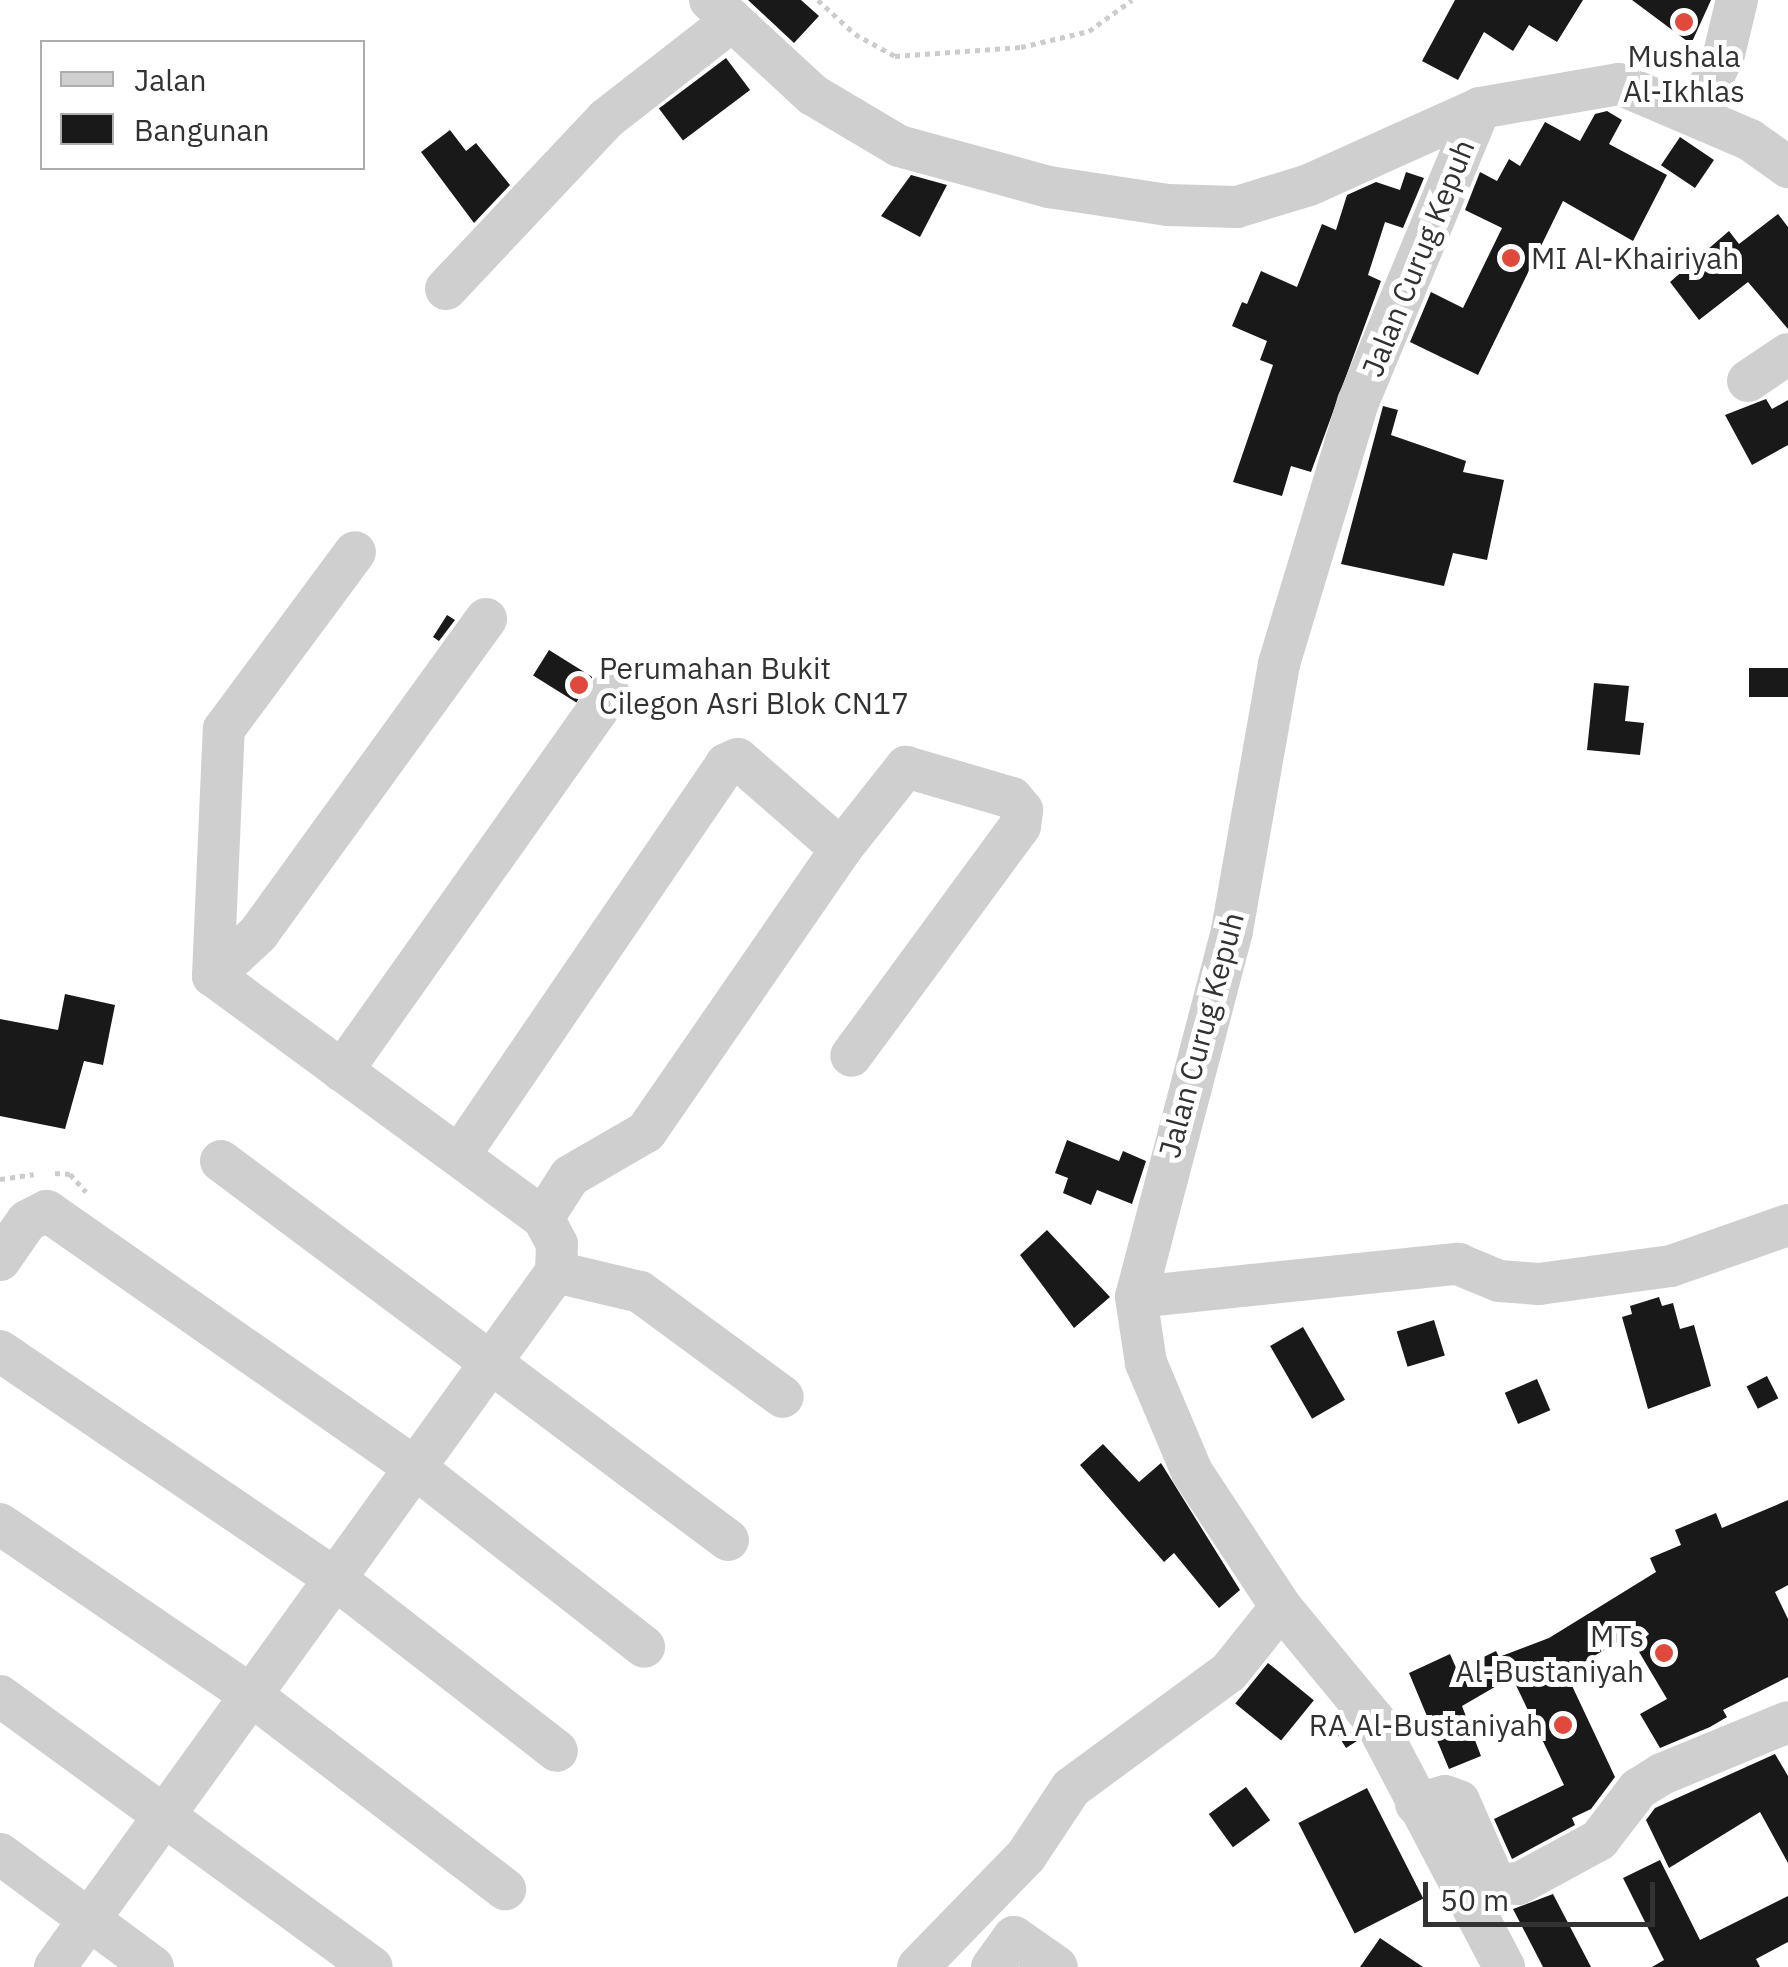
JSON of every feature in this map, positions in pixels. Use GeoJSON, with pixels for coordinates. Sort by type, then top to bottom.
{"type":"FeatureCollection","features":[{"type":"Feature","properties":{"kind":"street"},"geometry":{"type":"LineString","coordinates":[[1696,114],[1724,54],[1738,0]]}},
{"type":"Feature","properties":{"kind":"street"},"geometry":{"type":"LineString","coordinates":[[446,289],[606,118],[721,11],[813,95],[899,146],[1048,186],[1168,205],[1237,207],[1309,186],[1480,108],[1618,84],[1696,114],[1788,167]]}},
{"type":"Feature","properties":{"kind":"street","name":"Jalan Curug Kepuh"},"geometry":{"type":"LineString","coordinates":[[1480,108],[1358,402],[1279,664],[1232,931],[1136,1297],[1146,1363],[1192,1472],[1282,1607],[1375,1721],[1467,1906],[1504,1967]]}},
{"type":"Feature","properties":{"kind":"street"},"geometry":{"type":"LineString","coordinates":[[1748,380],[1788,354]]}},
{"type":"Feature","properties":{"kind":"street"},"geometry":{"type":"LineString","coordinates":[[214,976],[224,729],[355,552]]}},
{"type":"Feature","properties":{"kind":"street"},"geometry":{"type":"LineString","coordinates":[[214,976],[258,934],[486,619]]}},
{"type":"Feature","properties":{"kind":"street"},"geometry":{"type":"LineString","coordinates":[[342,1071],[609,694]]}},
{"type":"Feature","properties":{"kind":"street"},"geometry":{"type":"LineString","coordinates":[[459,1156],[726,764],[738,759],[841,849]]}},
{"type":"Feature","properties":{"kind":"street"},"geometry":{"type":"LineString","coordinates":[[543,1218],[570,1176],[646,1132],[841,849],[906,768],[1012,798],[1022,810],[1020,826],[851,1056]]}},
{"type":"Feature","properties":{"kind":"street"},"geometry":{"type":"LineString","coordinates":[[55,1967],[556,1272],[557,1244],[543,1218],[214,976]]}},
{"type":"Feature","properties":{"kind":"street"},"geometry":{"type":"LineString","coordinates":[[220,1161],[728,1540]]}},
{"type":"Feature","properties":{"kind":"street"},"geometry":{"type":"LineString","coordinates":[[0,1260],[27,1222],[47,1211],[414,1467],[644,1646]]}},
{"type":"Feature","properties":{"kind":"street"},"geometry":{"type":"LineString","coordinates":[[1136,1297],[1458,1264],[1498,1281],[1539,1284],[1671,1266],[1788,1225]]}},
{"type":"Feature","properties":{"kind":"street"},"geometry":{"type":"LineString","coordinates":[[556,1272],[640,1292],[783,1397]]}},
{"type":"Feature","properties":{"kind":"street"},"geometry":{"type":"LineString","coordinates":[[0,1351],[334,1578],[557,1751]]}},
{"type":"Feature","properties":{"kind":"street"},"geometry":{"type":"LineString","coordinates":[[0,1524],[250,1694],[505,1889]]}},
{"type":"Feature","properties":{"kind":"street"},"geometry":{"type":"LineString","coordinates":[[918,1967],[1026,1856],[1071,1788],[1229,1672],[1282,1607]]}},
{"type":"Feature","properties":{"kind":"street"},"geometry":{"type":"LineString","coordinates":[[0,1696],[167,1811],[372,1967]]}},
{"type":"Feature","properties":{"kind":"street"},"geometry":{"type":"LineString","coordinates":[[1416,1804],[1445,1796],[1459,1801],[1496,1883],[1518,1884],[1599,1840],[1638,1789],[1662,1774],[1788,1722]]}},
{"type":"Feature","properties":{"kind":"street"},"geometry":{"type":"LineString","coordinates":[[0,1854],[91,1917],[153,1967]]}},
{"type":"Feature","properties":{"kind":"street"},"geometry":{"type":"LineString","coordinates":[[992,1967],[1014,1937],[1058,1967]]}},
{"type":"Feature","properties":{"kind":"path"},"geometry":{"type":"LineString","coordinates":[[818,0],[855,34],[895,56],[1038,43],[1088,31],[1132,0]]}},
{"type":"Feature","properties":{"kind":"building"},"geometry":{"type":"Polygon","coordinates":[[[748,0],[801,0],[819,16],[794,43],[748,0]]]}},
{"type":"Feature","properties":{"kind":"building"},"geometry":{"type":"Polygon","coordinates":[[[1455,0],[1583,0],[1557,42],[1529,25],[1513,51],[1484,32],[1458,80],[1422,61],[1455,0]]]}},
{"type":"Feature","properties":{"kind":"building","name":"Mushala Al-Ikhlas"},"geometry":{"type":"Polygon","coordinates":[[[1632,0],[1711,0],[1691,44],[1632,0]]]}},
{"type":"Feature","properties":{"kind":"building"},"geometry":{"type":"Polygon","coordinates":[[[726,58],[750,90],[683,140],[659,109],[726,58]]]}},
{"type":"Feature","properties":{"kind":"building"},"geometry":{"type":"Polygon","coordinates":[[[1607,111],[1622,120],[1609,144],[1667,175],[1633,241],[1563,201],[1478,375],[1410,342],[1431,292],[1463,308],[1502,228],[1465,210],[1480,172],[1497,181],[1509,159],[1520,166],[1545,122],[1580,141],[1595,114],[1607,111]]]}},
{"type":"Feature","properties":{"kind":"building"},"geometry":{"type":"Polygon","coordinates":[[[450,130],[466,151],[476,143],[510,185],[474,223],[421,152],[450,130]]]}},
{"type":"Feature","properties":{"kind":"building"},"geometry":{"type":"Polygon","coordinates":[[[1680,137],[1714,160],[1695,188],[1661,165],[1680,137]]]}},
{"type":"Feature","properties":{"kind":"building"},"geometry":{"type":"Polygon","coordinates":[[[1406,172],[1424,178],[1403,228],[1385,222],[1368,275],[1381,281],[1311,472],[1291,466],[1282,496],[1233,482],[1273,365],[1260,360],[1267,341],[1232,326],[1242,302],[1247,304],[1261,271],[1297,287],[1322,224],[1336,230],[1347,195],[1376,182],[1400,190],[1406,172]]]}},
{"type":"Feature","properties":{"kind":"building"},"geometry":{"type":"Polygon","coordinates":[[[911,175],[947,185],[920,237],[881,216],[911,175]]]}},
{"type":"Feature","properties":{"kind":"building"},"geometry":{"type":"Polygon","coordinates":[[[1778,214],[1788,227],[1788,329],[1748,282],[1699,320],[1670,282],[1729,231],[1739,244],[1778,214]]]}},
{"type":"Feature","properties":{"kind":"building"},"geometry":{"type":"Polygon","coordinates":[[[1766,399],[1772,409],[1788,400],[1788,445],[1752,465],[1725,415],[1766,399]]]}},
{"type":"Feature","properties":{"kind":"building"},"geometry":{"type":"Polygon","coordinates":[[[1383,406],[1398,410],[1391,435],[1466,461],[1463,472],[1504,480],[1487,560],[1453,553],[1444,586],[1341,564],[1383,406]]]}},
{"type":"Feature","properties":{"kind":"building"},"geometry":{"type":"Polygon","coordinates":[[[447,615],[455,620],[439,641],[433,637],[447,615]]]}},
{"type":"Feature","properties":{"kind":"building"},"geometry":{"type":"Polygon","coordinates":[[[549,650],[592,677],[576,702],[533,675],[549,650]]]}},
{"type":"Feature","properties":{"kind":"building"},"geometry":{"type":"Polygon","coordinates":[[[1749,668],[1788,668],[1788,697],[1749,697],[1749,668]]]}},
{"type":"Feature","properties":{"kind":"building"},"geometry":{"type":"Polygon","coordinates":[[[1594,683],[1629,686],[1625,721],[1644,723],[1640,755],[1587,750],[1594,683]]]}},
{"type":"Feature","properties":{"kind":"building"},"geometry":{"type":"Polygon","coordinates":[[[65,994],[115,1005],[103,1065],[84,1061],[65,1129],[0,1116],[0,1019],[58,1030],[65,994]]]}},
{"type":"Feature","properties":{"kind":"building"},"geometry":{"type":"Polygon","coordinates":[[[1067,1140],[1119,1161],[1123,1151],[1146,1161],[1132,1204],[1097,1190],[1091,1205],[1063,1193],[1068,1178],[1055,1173],[1067,1140]]]}},
{"type":"Feature","properties":{"kind":"building"},"geometry":{"type":"Polygon","coordinates":[[[1047,1230],[1110,1297],[1074,1328],[1020,1255],[1047,1230]]]}},
{"type":"Feature","properties":{"kind":"building"},"geometry":{"type":"Polygon","coordinates":[[[1659,1297],[1662,1306],[1673,1303],[1680,1329],[1694,1325],[1711,1386],[1648,1409],[1622,1317],[1632,1314],[1630,1306],[1659,1297]]]}},
{"type":"Feature","properties":{"kind":"building"},"geometry":{"type":"Polygon","coordinates":[[[1434,1320],[1445,1355],[1408,1367],[1397,1331],[1434,1320]]]}},
{"type":"Feature","properties":{"kind":"building"},"geometry":{"type":"Polygon","coordinates":[[[1303,1327],[1345,1400],[1312,1419],[1270,1346],[1303,1327]]]}},
{"type":"Feature","properties":{"kind":"building"},"geometry":{"type":"Polygon","coordinates":[[[1767,1376],[1778,1398],[1758,1409],[1747,1386],[1767,1376]]]}},
{"type":"Feature","properties":{"kind":"building"},"geometry":{"type":"Polygon","coordinates":[[[1537,1379],[1550,1410],[1518,1424],[1505,1393],[1537,1379]]]}},
{"type":"Feature","properties":{"kind":"building"},"geometry":{"type":"Polygon","coordinates":[[[1103,1444],[1139,1482],[1161,1463],[1240,1590],[1219,1608],[1174,1553],[1164,1562],[1080,1465],[1103,1444]]]}},
{"type":"Feature","properties":{"kind":"building"},"geometry":{"type":"Polygon","coordinates":[[[1788,1500],[1788,1585],[1775,1592],[1788,1619],[1788,1677],[1723,1710],[1727,1717],[1710,1727],[1660,1748],[1640,1714],[1667,1699],[1629,1635],[1566,1673],[1615,1777],[1591,1809],[1572,1818],[1575,1825],[1512,1859],[1494,1819],[1564,1785],[1512,1677],[1462,1706],[1481,1756],[1449,1769],[1409,1673],[1450,1654],[1457,1670],[1496,1651],[1499,1657],[1549,1638],[1656,1572],[1650,1558],[1681,1545],[1675,1530],[1716,1513],[1722,1528],[1788,1500]]]}},
{"type":"Feature","properties":{"kind":"building"},"geometry":{"type":"Polygon","coordinates":[[[1268,1663],[1314,1700],[1281,1741],[1235,1703],[1268,1663]]]}},
{"type":"Feature","properties":{"kind":"building"},"geometry":{"type":"Polygon","coordinates":[[[1338,1716],[1357,1741],[1346,1748],[1329,1721],[1338,1716]]]}},
{"type":"Feature","properties":{"kind":"building"},"geometry":{"type":"Polygon","coordinates":[[[1775,1754],[1788,1776],[1788,1863],[1760,1812],[1669,1868],[1646,1820],[1655,1808],[1775,1754]]]}},
{"type":"Feature","properties":{"kind":"building"},"geometry":{"type":"Polygon","coordinates":[[[1246,1787],[1270,1820],[1233,1847],[1209,1814],[1246,1787]]]}},
{"type":"Feature","properties":{"kind":"building"},"geometry":{"type":"Polygon","coordinates":[[[1367,1788],[1423,1898],[1355,1933],[1298,1823],[1367,1788]]]}},
{"type":"Feature","properties":{"kind":"building"},"geometry":{"type":"Polygon","coordinates":[[[1660,1860],[1700,1940],[1788,1896],[1788,1942],[1756,1959],[1760,1967],[1652,1967],[1664,1960],[1623,1878],[1660,1860]]]}},
{"type":"Feature","properties":{"kind":"building"},"geometry":{"type":"Polygon","coordinates":[[[1553,1894],[1591,1967],[1543,1967],[1513,1909],[1553,1894]]]}},
{"type":"Feature","properties":{"kind":"building"},"geometry":{"type":"Polygon","coordinates":[[[1380,1938],[1423,1967],[1360,1967],[1380,1938]]]}},
{"type":"Feature","properties":{"kind":"place","name":"Mushala Al-Ikhlas"},"geometry":{"type":"Point","coordinates":[1684,22]}},
{"type":"Feature","properties":{"kind":"place","name":"MI Al-Khairiyah"},"geometry":{"type":"Point","coordinates":[1511,258]}},
{"type":"Feature","properties":{"kind":"place","name":"Perumahan Bukit Cilegon Asri Blok CN17"},"geometry":{"type":"Point","coordinates":[579,685]}},
{"type":"Feature","properties":{"kind":"place","name":"MTs Al-Bustaniyah"},"geometry":{"type":"Point","coordinates":[1664,1653]}},
{"type":"Feature","properties":{"kind":"place","name":"RA Al-Bustaniyah"},"geometry":{"type":"Point","coordinates":[1563,1725]}}]}
